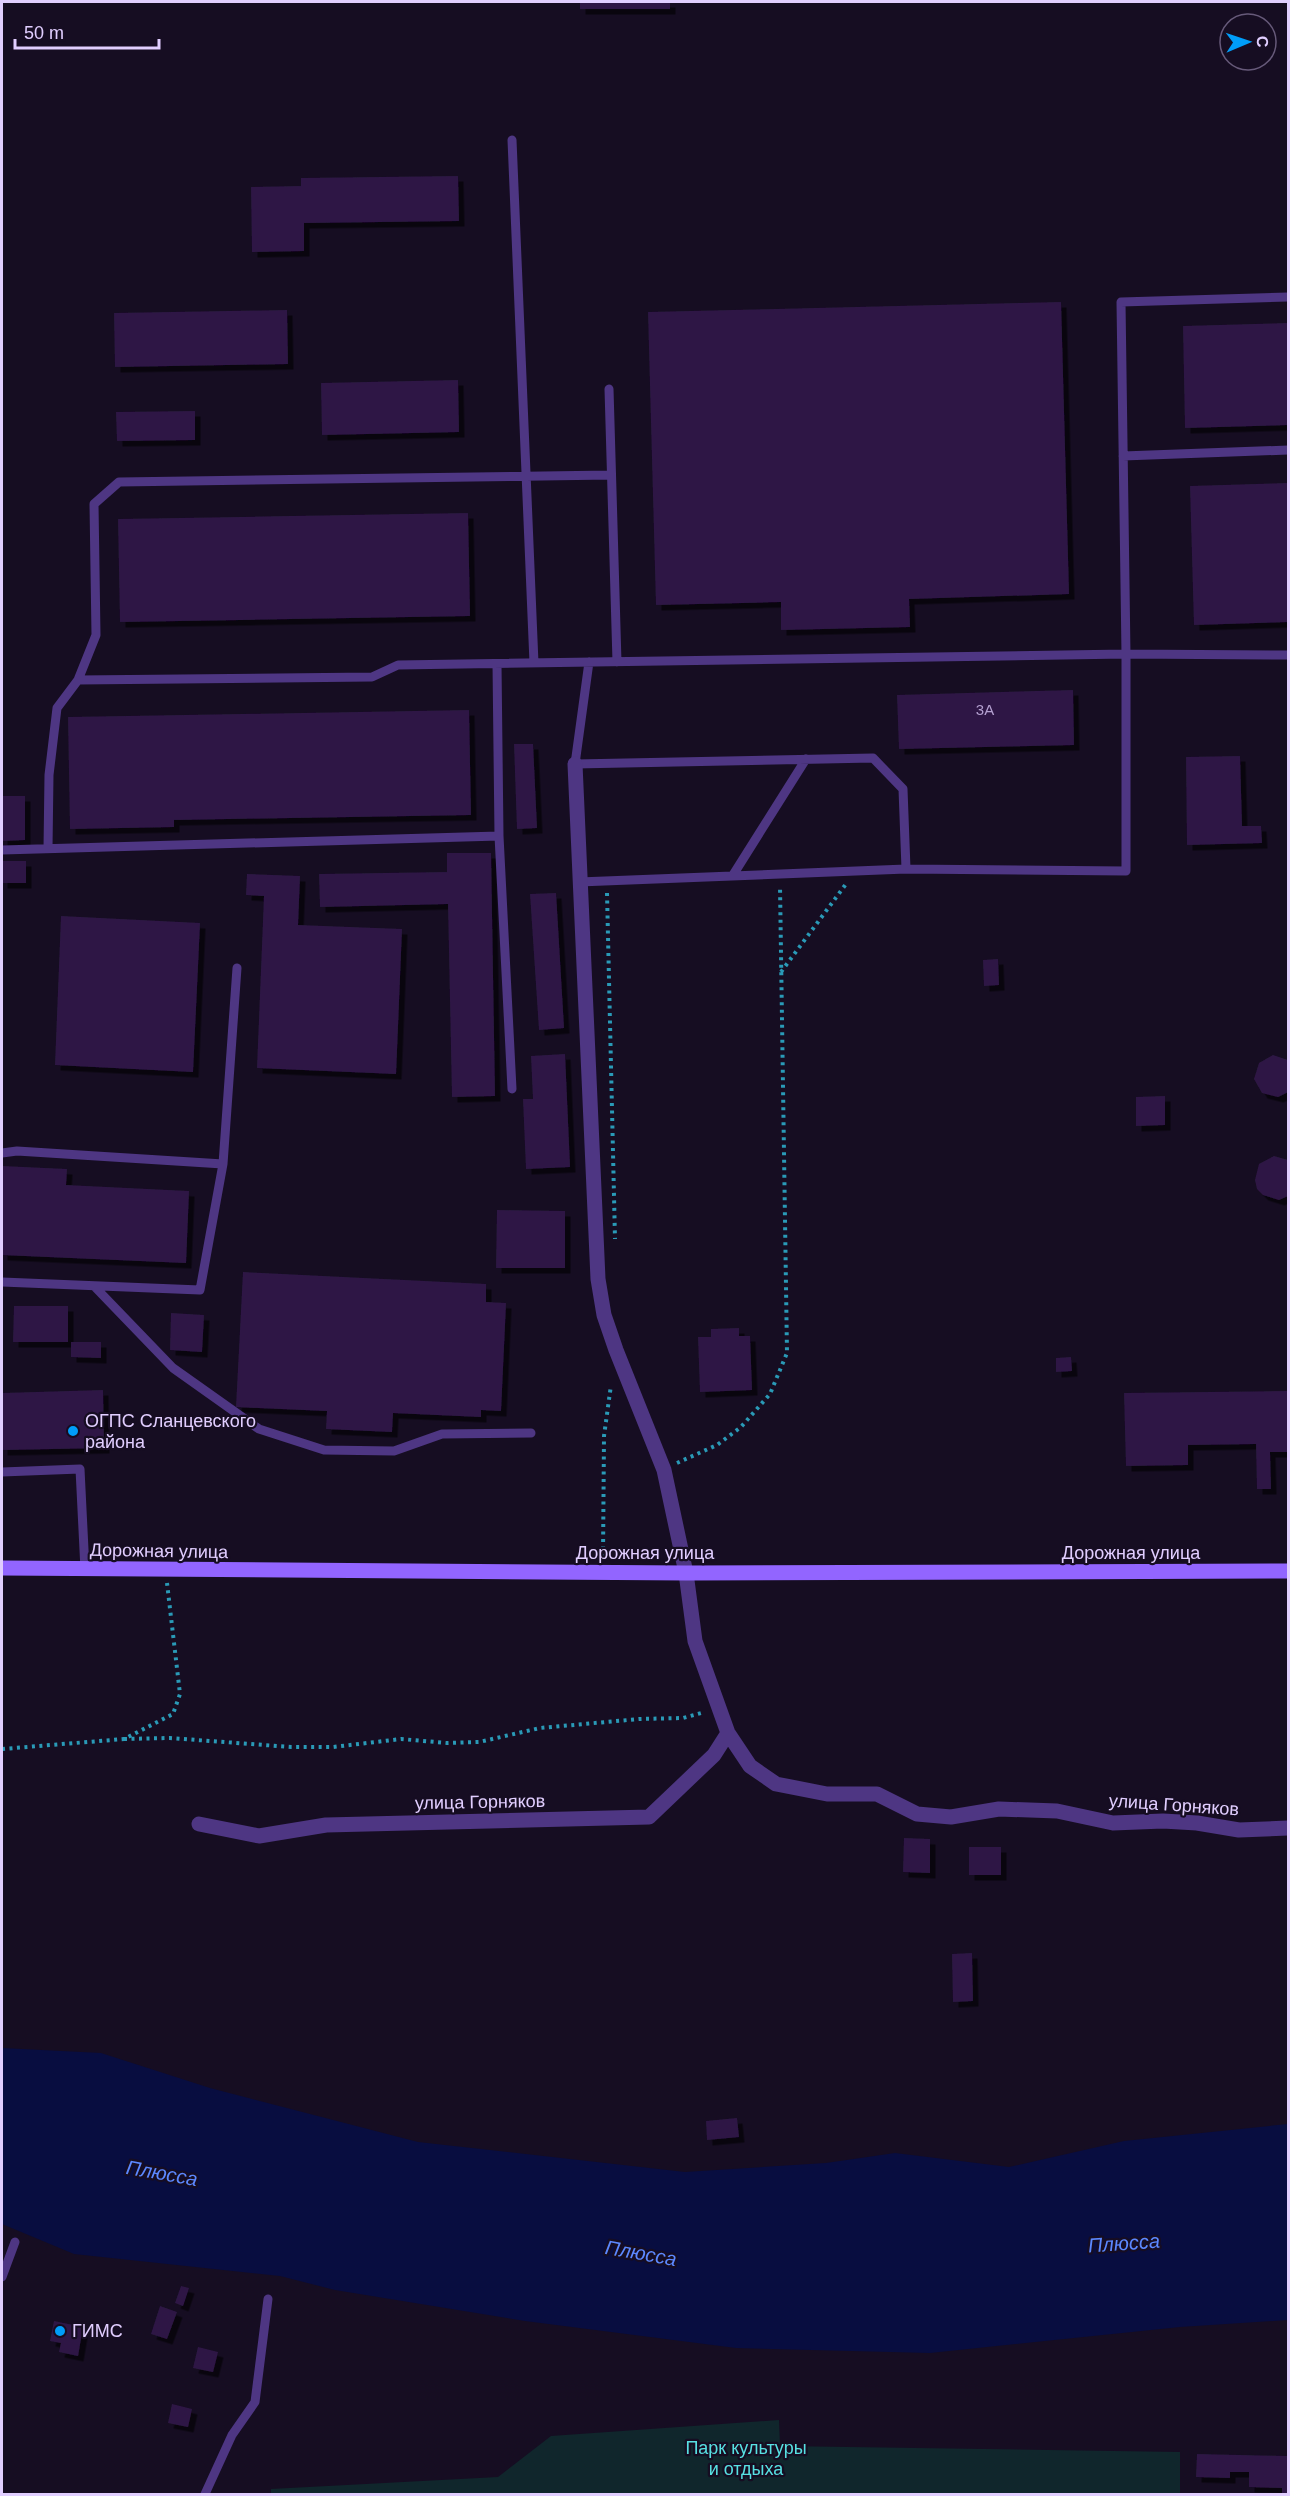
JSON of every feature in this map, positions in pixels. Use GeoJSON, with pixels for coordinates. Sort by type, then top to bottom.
{"type":"FeatureCollection","features":[{"type":"Feature","properties":{"kind":"street","name":"улица Горняков"},"geometry":{"type":"LineString","coordinates":[[575,764],[598,1279],[604,1314],[664,1470],[686,1573],[695,1641],[728,1733],[750,1766],[776,1784],[827,1794],[877,1794],[917,1814],[951,1817],[999,1809],[1057,1811],[1113,1823],[1163,1821],[1197,1823],[1239,1830],[1288,1828]]}},
{"type":"Feature","properties":{"kind":"street","name":"Дорожная улица"},"geometry":{"type":"LineString","coordinates":[[2,1568],[166,1571],[686,1573],[1288,1571]]}},
{"type":"Feature","properties":{"kind":"street","name":"улица Горняков"},"geometry":{"type":"LineString","coordinates":[[199,1824],[259,1836],[326,1825],[649,1817],[714,1755],[728,1733]]}},
{"type":"Feature","properties":{"kind":"lane"},"geometry":{"type":"LineString","coordinates":[[512,140],[534,663]]}},
{"type":"Feature","properties":{"kind":"lane"},"geometry":{"type":"LineString","coordinates":[[579,882],[906,869],[1126,871],[1126,654],[1121,302],[1288,297]]}},
{"type":"Feature","properties":{"kind":"lane"},"geometry":{"type":"LineString","coordinates":[[609,389],[616,662]]}},
{"type":"Feature","properties":{"kind":"lane"},"geometry":{"type":"LineString","coordinates":[[1123,456],[1288,450]]}},
{"type":"Feature","properties":{"kind":"lane"},"geometry":{"type":"LineString","coordinates":[[48,848],[50,775],[57,708],[78,680],[96,635],[94,504],[119,482],[611,475]]}},
{"type":"Feature","properties":{"kind":"lane"},"geometry":{"type":"LineString","coordinates":[[78,680],[372,677],[398,665],[1126,654],[1288,655]]}},
{"type":"Feature","properties":{"kind":"lane"},"geometry":{"type":"LineString","coordinates":[[589,662],[575,764],[873,758],[903,789],[906,869]]}},
{"type":"Feature","properties":{"kind":"lane"},"geometry":{"type":"LineString","coordinates":[[497,664],[499,836],[512,1089]]}},
{"type":"Feature","properties":{"kind":"lane"},"geometry":{"type":"LineString","coordinates":[[733,875],[806,759]]}},
{"type":"Feature","properties":{"kind":"lane"},"geometry":{"type":"LineString","coordinates":[[2,850],[499,836]]}},
{"type":"Feature","properties":{"kind":"lane"},"geometry":{"type":"LineString","coordinates":[[2,1282],[200,1290],[224,1164],[237,968]]}},
{"type":"Feature","properties":{"kind":"lane"},"geometry":{"type":"LineString","coordinates":[[2,1153],[224,1164]]}},
{"type":"Feature","properties":{"kind":"lane"},"geometry":{"type":"LineString","coordinates":[[94,1286],[173,1368],[259,1429],[324,1450],[394,1451],[442,1434],[531,1433]]}},
{"type":"Feature","properties":{"kind":"lane"},"geometry":{"type":"LineString","coordinates":[[2,1472],[80,1469],[85,1570]]}},
{"type":"Feature","properties":{"kind":"lane"},"geometry":{"type":"LineString","coordinates":[[2,2277],[15,2242]]}},
{"type":"Feature","properties":{"kind":"lane"},"geometry":{"type":"LineString","coordinates":[[205,2494],[232,2435],[255,2402],[268,2299]]}},
{"type":"Feature","properties":{"kind":"path"},"geometry":{"type":"LineString","coordinates":[[781,972],[855,871]]}},
{"type":"Feature","properties":{"kind":"path"},"geometry":{"type":"LineString","coordinates":[[664,1470],[717,1445],[741,1427],[770,1394],[787,1353],[780,874]]}},
{"type":"Feature","properties":{"kind":"path"},"geometry":{"type":"LineString","coordinates":[[124,1738],[173,1714],[180,1694],[166,1571]]}},
{"type":"Feature","properties":{"kind":"path"},"geometry":{"type":"LineString","coordinates":[[2,1749],[124,1738],[170,1738],[291,1747],[333,1747],[401,1739],[447,1743],[479,1742],[540,1728],[639,1719],[682,1718],[719,1707]]}},
{"type":"Feature","properties":{"kind":"green space","name":"Парк культуры и отдыха"},"geometry":{"type":"Polygon","coordinates":[[[779,2420],[780,2446],[1180,2452],[1180,2494],[271,2494],[271,2489],[498,2477],[551,2436],[779,2420]]]}},
{"type":"Feature","properties":{"kind":"water","name":"Плюсса"},"geometry":{"type":"Polygon","coordinates":[[[2,2048],[101,2053],[210,2088],[418,2142],[685,2172],[826,2163],[895,2153],[1009,2167],[1124,2141],[1288,2124],[1288,2320],[1180,2327],[930,2353],[736,2348],[525,2321],[335,2290],[280,2276],[74,2254],[2,2224],[2,2048]]]}},
{"type":"Feature","properties":{"kind":"building"},"geometry":{"type":"Polygon","coordinates":[[[580,2],[670,2],[670,9],[580,9],[580,2]]]}},
{"type":"Feature","properties":{"kind":"building"},"geometry":{"type":"Polygon","coordinates":[[[458,176],[459,221],[304,223],[304,251],[252,252],[251,187],[301,186],[301,178],[458,176]]]}},
{"type":"Feature","properties":{"kind":"building"},"geometry":{"type":"Polygon","coordinates":[[[1061,302],[1069,594],[909,599],[910,627],[781,630],[781,602],[656,605],[648,312],[1061,302]]]}},
{"type":"Feature","properties":{"kind":"building"},"geometry":{"type":"Polygon","coordinates":[[[287,310],[288,364],[115,367],[114,313],[287,310]]]}},
{"type":"Feature","properties":{"kind":"building"},"geometry":{"type":"Polygon","coordinates":[[[1288,323],[1288,425],[1185,428],[1183,326],[1288,323]]]}},
{"type":"Feature","properties":{"kind":"building"},"geometry":{"type":"Polygon","coordinates":[[[458,380],[459,432],[322,435],[321,383],[458,380]]]}},
{"type":"Feature","properties":{"kind":"building"},"geometry":{"type":"Polygon","coordinates":[[[195,411],[195,440],[117,441],[116,412],[195,411]]]}},
{"type":"Feature","properties":{"kind":"building"},"geometry":{"type":"Polygon","coordinates":[[[1288,483],[1288,622],[1194,625],[1190,486],[1288,483]]]}},
{"type":"Feature","properties":{"kind":"building"},"geometry":{"type":"Polygon","coordinates":[[[468,513],[470,616],[120,622],[118,519],[468,513]]]}},
{"type":"Feature","properties":{"kind":"building"},"geometry":{"type":"Polygon","coordinates":[[[1073,690],[1074,745],[899,749],[897,695],[1073,690]]]}},
{"type":"Feature","properties":{"kind":"building"},"geometry":{"type":"Polygon","coordinates":[[[469,710],[471,815],[174,820],[174,827],[70,829],[68,717],[469,710]]]}},
{"type":"Feature","properties":{"kind":"building"},"geometry":{"type":"Polygon","coordinates":[[[514,744],[533,744],[537,828],[517,829],[514,744]]]}},
{"type":"Feature","properties":{"kind":"building"},"geometry":{"type":"Polygon","coordinates":[[[1240,756],[1242,826],[1261,826],[1262,843],[1187,845],[1186,757],[1240,756]]]}},
{"type":"Feature","properties":{"kind":"building"},"geometry":{"type":"Polygon","coordinates":[[[2,796],[25,796],[25,840],[2,841],[2,796]]]}},
{"type":"Feature","properties":{"kind":"building"},"geometry":{"type":"Polygon","coordinates":[[[447,853],[491,853],[495,1096],[452,1097],[448,904],[320,907],[319,874],[447,872],[447,853]]]}},
{"type":"Feature","properties":{"kind":"building"},"geometry":{"type":"Polygon","coordinates":[[[2,861],[26,861],[26,883],[2,883],[2,861]]]}},
{"type":"Feature","properties":{"kind":"building"},"geometry":{"type":"Polygon","coordinates":[[[247,874],[300,876],[298,925],[402,929],[396,1074],[257,1068],[264,896],[246,895],[247,874]]]}},
{"type":"Feature","properties":{"kind":"building"},"geometry":{"type":"Polygon","coordinates":[[[556,893],[564,1028],[539,1030],[530,894],[556,893]]]}},
{"type":"Feature","properties":{"kind":"building"},"geometry":{"type":"Polygon","coordinates":[[[61,916],[200,923],[193,1072],[55,1065],[61,916]]]}},
{"type":"Feature","properties":{"kind":"building"},"geometry":{"type":"Polygon","coordinates":[[[998,959],[999,985],[984,986],[983,960],[998,959]]]}},
{"type":"Feature","properties":{"kind":"building"},"geometry":{"type":"Polygon","coordinates":[[[565,1054],[570,1167],[526,1169],[523,1099],[533,1099],[531,1056],[565,1054]]]}},
{"type":"Feature","properties":{"kind":"building"},"geometry":{"type":"Polygon","coordinates":[[[1273,1055],[1288,1060],[1288,1092],[1278,1097],[1262,1093],[1254,1079],[1259,1063],[1273,1055]]]}},
{"type":"Feature","properties":{"kind":"building"},"geometry":{"type":"Polygon","coordinates":[[[1165,1096],[1165,1125],[1136,1126],[1136,1097],[1165,1096]]]}},
{"type":"Feature","properties":{"kind":"building"},"geometry":{"type":"Polygon","coordinates":[[[1274,1156],[1288,1160],[1288,1196],[1279,1200],[1263,1195],[1257,1189],[1255,1180],[1259,1164],[1274,1156]]]}},
{"type":"Feature","properties":{"kind":"building"},"geometry":{"type":"Polygon","coordinates":[[[2,1166],[67,1169],[66,1185],[189,1191],[186,1263],[2,1255],[2,1166]]]}},
{"type":"Feature","properties":{"kind":"building"},"geometry":{"type":"Polygon","coordinates":[[[497,1210],[565,1211],[565,1268],[496,1268],[497,1210]]]}},
{"type":"Feature","properties":{"kind":"building"},"geometry":{"type":"Polygon","coordinates":[[[243,1272],[486,1284],[486,1302],[506,1303],[501,1411],[481,1410],[481,1417],[393,1413],[392,1432],[326,1429],[327,1411],[236,1407],[243,1272]]]}},
{"type":"Feature","properties":{"kind":"building"},"geometry":{"type":"Polygon","coordinates":[[[14,1306],[68,1306],[68,1342],[13,1342],[14,1306]]]}},
{"type":"Feature","properties":{"kind":"building"},"geometry":{"type":"Polygon","coordinates":[[[171,1313],[204,1315],[202,1352],[170,1350],[171,1313]]]}},
{"type":"Feature","properties":{"kind":"building"},"geometry":{"type":"Polygon","coordinates":[[[739,1328],[739,1336],[750,1336],[752,1390],[700,1392],[698,1337],[711,1337],[711,1329],[739,1328]]]}},
{"type":"Feature","properties":{"kind":"building"},"geometry":{"type":"Polygon","coordinates":[[[71,1342],[101,1342],[101,1358],[71,1357],[71,1342]]]}},
{"type":"Feature","properties":{"kind":"building"},"geometry":{"type":"Polygon","coordinates":[[[1071,1357],[1072,1371],[1056,1372],[1056,1358],[1071,1357]]]}},
{"type":"Feature","properties":{"kind":"building"},"geometry":{"type":"Polygon","coordinates":[[[103,1390],[104,1448],[2,1450],[2,1393],[103,1390]]]}},
{"type":"Feature","properties":{"kind":"building"},"geometry":{"type":"Polygon","coordinates":[[[1288,1391],[1288,1452],[1270,1452],[1271,1489],[1257,1489],[1256,1444],[1188,1445],[1188,1465],[1126,1466],[1124,1393],[1288,1391]]]}},
{"type":"Feature","properties":{"kind":"building"},"geometry":{"type":"Polygon","coordinates":[[[904,1838],[930,1839],[930,1873],[903,1872],[904,1838]]]}},
{"type":"Feature","properties":{"kind":"building"},"geometry":{"type":"Polygon","coordinates":[[[969,1847],[1001,1847],[1001,1875],[969,1875],[969,1847]]]}},
{"type":"Feature","properties":{"kind":"building"},"geometry":{"type":"Polygon","coordinates":[[[972,1953],[973,2001],[953,2002],[952,1954],[972,1953]]]}},
{"type":"Feature","properties":{"kind":"building"},"geometry":{"type":"Polygon","coordinates":[[[737,2118],[739,2137],[707,2140],[706,2121],[737,2118]]]}},
{"type":"Feature","properties":{"kind":"building"},"geometry":{"type":"Polygon","coordinates":[[[181,2286],[189,2288],[183,2306],[175,2303],[181,2286]]]}},
{"type":"Feature","properties":{"kind":"building"},"geometry":{"type":"Polygon","coordinates":[[[160,2306],[177,2312],[167,2339],[151,2334],[160,2306]]]}},
{"type":"Feature","properties":{"kind":"building"},"geometry":{"type":"Polygon","coordinates":[[[54,2321],[83,2327],[78,2356],[59,2352],[61,2343],[50,2341],[54,2321]]]}},
{"type":"Feature","properties":{"kind":"building"},"geometry":{"type":"Polygon","coordinates":[[[198,2347],[218,2352],[213,2372],[193,2368],[198,2347]]]}},
{"type":"Feature","properties":{"kind":"building"},"geometry":{"type":"Polygon","coordinates":[[[172,2404],[192,2409],[188,2427],[168,2423],[172,2404]]]}},
{"type":"Feature","properties":{"kind":"building"},"geometry":{"type":"Polygon","coordinates":[[[1197,2454],[1288,2456],[1288,2494],[1282,2494],[1282,2488],[1249,2487],[1249,2472],[1230,2472],[1230,2478],[1196,2477],[1197,2454]]]}},
{"type":"Feature","properties":{"kind":"place","name":"ОГПС Сланцевского района"},"geometry":{"type":"Point","coordinates":[73,1431]}},
{"type":"Feature","properties":{"kind":"place","name":"ГИМС"},"geometry":{"type":"Point","coordinates":[60,2331]}}]}
